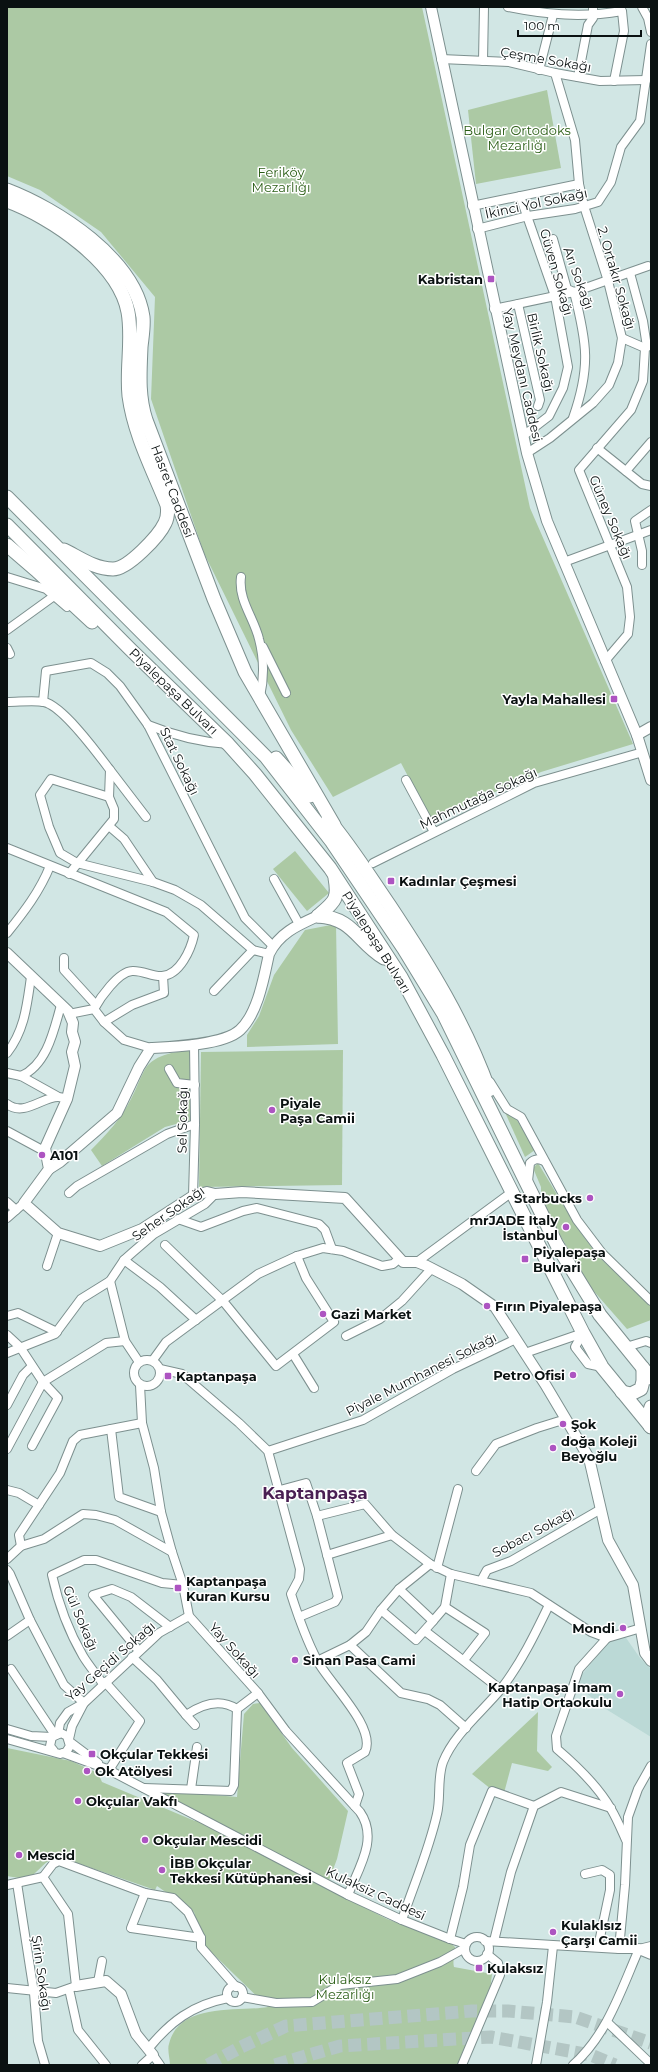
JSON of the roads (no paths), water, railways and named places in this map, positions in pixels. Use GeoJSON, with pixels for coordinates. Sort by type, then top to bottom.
{"type":"FeatureCollection","features":[{"type":"Feature","properties":{"kind":"main road","name":"Hasret Caddesi"},"geometry":{"type":"LineString","coordinates":[[7,190],[38,203],[72,225],[98,246],[122,272],[134,291],[129,326],[129,395],[131,408],[167,505],[165,522],[160,532],[129,562],[115,569],[93,566],[50,542]]}},
{"type":"Feature","properties":{"kind":"main road","name":"Hasret Caddesi"},"geometry":{"type":"LineString","coordinates":[[7,201],[40,217],[84,248],[109,274],[123,295],[133,304],[143,325],[140,391],[146,420],[245,672],[334,825]]}},
{"type":"Feature","properties":{"kind":"main road","name":"Piyalepaşa Bulvarı"},"geometry":{"type":"LineString","coordinates":[[7,497],[50,542],[266,757],[307,808],[356,875],[443,1013],[529,1191],[558,1245],[600,1315],[647,1373]]}},
{"type":"Feature","properties":{"kind":"main road","name":"Piyalepaşa Bulvarı"},"geometry":{"type":"LineString","coordinates":[[7,524],[130,650],[228,744],[265,785],[334,873],[400,977],[443,1055],[583,1333],[602,1366],[650,1427]]}},
{"type":"Feature","properties":{"kind":"main road"},"geometry":{"type":"LineString","coordinates":[[7,545],[36,570],[105,635],[130,650]]}},
{"type":"Feature","properties":{"kind":"main road"},"geometry":{"type":"LineString","coordinates":[[199,689],[234,718],[290,772],[334,825],[386,900],[438,981],[459,1019],[480,1066],[496,1114],[500,1132]]}},
{"type":"Feature","properties":{"kind":"main road"},"geometry":{"type":"LineString","coordinates":[[318,916],[335,901],[337,892],[334,873]]}},
{"type":"Feature","properties":{"kind":"main road"},"geometry":{"type":"LineString","coordinates":[[318,916],[331,916],[350,925],[375,953],[390,962]]}},
{"type":"Feature","properties":{"kind":"main road"},"geometry":{"type":"LineString","coordinates":[[622,1392],[631,1394],[641,1389],[647,1373]]}},
{"type":"Feature","properties":{"kind":"main road"},"geometry":{"type":"LineString","coordinates":[[650,1427],[648,1417],[651,1406]]}},
{"type":"Feature","properties":{"kind":"street","name":"Yay Meydanı Caddesi"},"geometry":{"type":"LineString","coordinates":[[431,7],[494,309],[527,453],[547,521],[637,735],[651,780]]}},
{"type":"Feature","properties":{"kind":"street"},"geometry":{"type":"LineString","coordinates":[[483,61],[484,7]]}},
{"type":"Feature","properties":{"kind":"street"},"geometry":{"type":"LineString","coordinates":[[508,7],[552,12],[622,11],[624,31],[614,82]]}},
{"type":"Feature","properties":{"kind":"street"},"geometry":{"type":"LineString","coordinates":[[642,7],[650,17],[651,32]]}},
{"type":"Feature","properties":{"kind":"street"},"geometry":{"type":"LineString","coordinates":[[578,77],[588,25],[593,18],[593,11]]}},
{"type":"Feature","properties":{"kind":"street"},"geometry":{"type":"LineString","coordinates":[[539,70],[552,12]]}},
{"type":"Feature","properties":{"kind":"street","name":"İkinci Yol Sokağı"},"geometry":{"type":"LineString","coordinates":[[477,229],[528,216],[598,202],[611,182],[621,147],[640,121],[651,44]]}},
{"type":"Feature","properties":{"kind":"street","name":"Çeşme Sokağı"},"geometry":{"type":"LineString","coordinates":[[441,59],[509,62],[539,70],[614,82],[646,80]]}},
{"type":"Feature","properties":{"kind":"street","name":"2. Ortakır Sokağı"},"geometry":{"type":"LineString","coordinates":[[527,453],[593,403],[609,386],[618,363],[622,338],[608,280],[578,184],[575,140],[555,73]]}},
{"type":"Feature","properties":{"kind":"street"},"geometry":{"type":"LineString","coordinates":[[472,206],[578,184]]}},
{"type":"Feature","properties":{"kind":"street","name":"Güven Sokağı"},"geometry":{"type":"LineString","coordinates":[[520,196],[555,296],[568,367],[563,388],[549,416],[523,436]]}},
{"type":"Feature","properties":{"kind":"street","name":"Arı Sokağı"},"geometry":{"type":"LineString","coordinates":[[553,239],[567,289],[574,292],[581,320],[586,363],[582,391],[573,418]]}},
{"type":"Feature","properties":{"kind":"street"},"geometry":{"type":"LineString","coordinates":[[494,309],[574,292],[648,266]]}},
{"type":"Feature","properties":{"kind":"street"},"geometry":{"type":"LineString","coordinates":[[630,273],[643,321],[647,347]]}},
{"type":"Feature","properties":{"kind":"street","name":"Birlik Sokağı"},"geometry":{"type":"LineString","coordinates":[[518,304],[540,400],[538,406]]}},
{"type":"Feature","properties":{"kind":"street","name":"Güney Sokağı"},"geometry":{"type":"LineString","coordinates":[[605,661],[628,634],[630,617],[627,587],[579,470],[631,410],[643,381],[645,348],[622,338]]}},
{"type":"Feature","properties":{"kind":"street"},"geometry":{"type":"LineString","coordinates":[[626,471],[651,444]]}},
{"type":"Feature","properties":{"kind":"street"},"geometry":{"type":"LineString","coordinates":[[597,448],[642,484],[651,486]]}},
{"type":"Feature","properties":{"kind":"street"},"geometry":{"type":"LineString","coordinates":[[642,565],[642,551],[635,521],[651,510]]}},
{"type":"Feature","properties":{"kind":"street"},"geometry":{"type":"LineString","coordinates":[[564,562],[651,530]]}},
{"type":"Feature","properties":{"kind":"street"},"geometry":{"type":"LineString","coordinates":[[7,577],[39,586],[71,610],[81,612]]}},
{"type":"Feature","properties":{"kind":"street"},"geometry":{"type":"LineString","coordinates":[[241,577],[240,586],[243,599],[259,638],[286,693]]}},
{"type":"Feature","properties":{"kind":"street"},"geometry":{"type":"LineString","coordinates":[[7,630],[54,596]]}},
{"type":"Feature","properties":{"kind":"street"},"geometry":{"type":"LineString","coordinates":[[259,638],[263,682],[260,697]]}},
{"type":"Feature","properties":{"kind":"street","name":"Stat Sokağı"},"geometry":{"type":"LineString","coordinates":[[43,702],[46,671],[91,664],[107,673],[120,686],[148,725],[245,918],[271,950]]}},
{"type":"Feature","properties":{"kind":"street"},"geometry":{"type":"LineString","coordinates":[[7,702],[43,702],[53,705],[91,744],[146,817]]}},
{"type":"Feature","properties":{"kind":"street"},"geometry":{"type":"LineString","coordinates":[[637,735],[651,724]]}},
{"type":"Feature","properties":{"kind":"street"},"geometry":{"type":"LineString","coordinates":[[148,725],[173,735],[207,743],[228,744]]}},
{"type":"Feature","properties":{"kind":"street"},"geometry":{"type":"LineString","coordinates":[[637,735],[651,727]]}},
{"type":"Feature","properties":{"kind":"street","name":"Mahmutağa Sokağı"},"geometry":{"type":"LineString","coordinates":[[373,863],[534,783],[643,752]]}},
{"type":"Feature","properties":{"kind":"street"},"geometry":{"type":"LineString","coordinates":[[69,874],[114,819],[114,809],[109,797],[110,770]]}},
{"type":"Feature","properties":{"kind":"street"},"geometry":{"type":"LineString","coordinates":[[109,797],[51,779],[40,796],[49,827],[60,853],[78,863],[153,882],[175,890],[201,905],[253,950],[271,950]]}},
{"type":"Feature","properties":{"kind":"street"},"geometry":{"type":"LineString","coordinates":[[406,780],[434,832]]}},
{"type":"Feature","properties":{"kind":"street"},"geometry":{"type":"LineString","coordinates":[[109,826],[124,839],[153,882]]}},
{"type":"Feature","properties":{"kind":"street"},"geometry":{"type":"LineString","coordinates":[[7,848],[166,912],[194,934],[192,947],[184,961],[172,972],[163,976],[132,971],[124,974],[101,996],[95,1007],[69,1014]]}},
{"type":"Feature","properties":{"kind":"street"},"geometry":{"type":"LineString","coordinates":[[7,933],[44,882],[50,866]]}},
{"type":"Feature","properties":{"kind":"street"},"geometry":{"type":"LineString","coordinates":[[274,879],[300,924]]}},
{"type":"Feature","properties":{"kind":"street"},"geometry":{"type":"LineString","coordinates":[[64,958],[64,970],[95,1007],[104,1022],[124,1040],[151,1048],[217,1041],[240,1031],[254,1009],[271,950],[294,926],[318,916]]}},
{"type":"Feature","properties":{"kind":"street"},"geometry":{"type":"LineString","coordinates":[[214,991],[253,950]]}},
{"type":"Feature","properties":{"kind":"street"},"geometry":{"type":"LineString","coordinates":[[7,953],[61,1005],[69,1014],[73,1023],[72,1032],[75,1042],[72,1052],[75,1066],[62,1098],[44,1151],[49,1169]]}},
{"type":"Feature","properties":{"kind":"street"},"geometry":{"type":"LineString","coordinates":[[7,1053],[20,1034],[25,1018],[32,976]]}},
{"type":"Feature","properties":{"kind":"street"},"geometry":{"type":"LineString","coordinates":[[104,1022],[132,1005],[164,993],[163,976]]}},
{"type":"Feature","properties":{"kind":"street"},"geometry":{"type":"LineString","coordinates":[[21,1076],[32,1072],[50,1043],[61,1005]]}},
{"type":"Feature","properties":{"kind":"street","name":"Sel Sokağı"},"geometry":{"type":"LineString","coordinates":[[193,1196],[195,1124],[194,1044]]}},
{"type":"Feature","properties":{"kind":"street"},"geometry":{"type":"LineString","coordinates":[[7,1218],[24,1203],[49,1169],[60,1162],[116,1114],[139,1067],[151,1048]]}},
{"type":"Feature","properties":{"kind":"street"},"geometry":{"type":"LineString","coordinates":[[480,1066],[507,1108],[521,1117],[576,1220],[602,1254],[651,1301]]}},
{"type":"Feature","properties":{"kind":"street"},"geometry":{"type":"LineString","coordinates":[[169,1069],[177,1083],[195,1085]]}},
{"type":"Feature","properties":{"kind":"street"},"geometry":{"type":"LineString","coordinates":[[7,1073],[21,1076],[62,1098]]}},
{"type":"Feature","properties":{"kind":"street"},"geometry":{"type":"LineString","coordinates":[[7,1104],[11,1108],[28,1107],[62,1098]]}},
{"type":"Feature","properties":{"kind":"street"},"geometry":{"type":"LineString","coordinates":[[69,1194],[77,1186],[167,1134],[195,1124]]}},
{"type":"Feature","properties":{"kind":"street"},"geometry":{"type":"LineString","coordinates":[[7,1131],[44,1151]]}},
{"type":"Feature","properties":{"kind":"street"},"geometry":{"type":"LineString","coordinates":[[529,1191],[528,1176],[530,1163],[533,1159],[544,1161]]}},
{"type":"Feature","properties":{"kind":"street"},"geometry":{"type":"LineString","coordinates":[[24,1203],[58,1233],[100,1246],[142,1229],[193,1196],[207,1192],[215,1194],[242,1192],[344,1198],[403,1262],[418,1262],[432,1268],[462,1284],[495,1307],[589,1458],[608,1540],[633,1585],[645,1653],[651,1661]]}},
{"type":"Feature","properties":{"kind":"street"},"geometry":{"type":"LineString","coordinates":[[418,1262],[512,1192]]}},
{"type":"Feature","properties":{"kind":"street","name":"Seher Sokağı"},"geometry":{"type":"LineString","coordinates":[[57,1332],[81,1299],[110,1281],[124,1260],[154,1234],[205,1204],[215,1194]]}},
{"type":"Feature","properties":{"kind":"street"},"geometry":{"type":"LineString","coordinates":[[7,1202],[16,1210]]}},
{"type":"Feature","properties":{"kind":"street"},"geometry":{"type":"LineString","coordinates":[[178,1219],[201,1227],[243,1211],[257,1208],[319,1224],[325,1230],[332,1249]]}},
{"type":"Feature","properties":{"kind":"street"},"geometry":{"type":"LineString","coordinates":[[46,1266],[58,1233]]}},
{"type":"Feature","properties":{"kind":"street"},"geometry":{"type":"LineString","coordinates":[[165,1245],[223,1301],[276,1366],[334,1322],[306,1278],[297,1256]]}},
{"type":"Feature","properties":{"kind":"street"},"geometry":{"type":"LineString","coordinates":[[152,1360],[166,1342],[258,1274],[297,1256],[324,1248],[332,1249],[382,1266],[393,1264],[400,1258]]}},
{"type":"Feature","properties":{"kind":"street"},"geometry":{"type":"LineString","coordinates":[[124,1260],[160,1287],[196,1320]]}},
{"type":"Feature","properties":{"kind":"street"},"geometry":{"type":"LineString","coordinates":[[346,1336],[380,1319],[402,1301],[432,1268]]}},
{"type":"Feature","properties":{"kind":"street"},"geometry":{"type":"LineString","coordinates":[[110,1281],[125,1342],[139,1362]]}},
{"type":"Feature","properties":{"kind":"street"},"geometry":{"type":"LineString","coordinates":[[7,1316],[18,1313],[57,1332]]}},
{"type":"Feature","properties":{"kind":"street"},"geometry":{"type":"LineString","coordinates":[[7,1353],[57,1332]]}},
{"type":"Feature","properties":{"kind":"street"},"geometry":{"type":"LineString","coordinates":[[525,1353],[583,1333]]}},
{"type":"Feature","properties":{"kind":"street"},"geometry":{"type":"LineString","coordinates":[[7,1335],[20,1347],[43,1382],[58,1398],[32,1446]]}},
{"type":"Feature","properties":{"kind":"street","name":"Piyale Mumhanesi Sokağı"},"geometry":{"type":"LineString","coordinates":[[268,1451],[363,1420],[453,1369],[516,1339]]}},
{"type":"Feature","properties":{"kind":"street"},"geometry":{"type":"LineString","coordinates":[[626,1347],[646,1341],[651,1343]]}},
{"type":"Feature","properties":{"kind":"street"},"geometry":{"type":"LineString","coordinates":[[7,1449],[43,1382],[106,1343],[125,1342]]}},
{"type":"Feature","properties":{"kind":"street"},"geometry":{"type":"LineString","coordinates":[[293,1354],[314,1388]]}},
{"type":"Feature","properties":{"kind":"street"},"geometry":{"type":"LineString","coordinates":[[160,1369],[159,1378],[154,1384],[145,1386],[140,1385],[136,1381],[133,1372],[139,1362],[143,1359],[152,1360],[160,1369],[182,1374],[239,1423],[268,1451],[280,1490],[300,1569],[299,1579],[291,1594],[317,1661],[347,1700],[362,1725],[365,1734],[367,1745],[365,1752],[347,1763],[359,1794],[355,1806]]}},
{"type":"Feature","properties":{"kind":"street"},"geometry":{"type":"LineString","coordinates":[[7,1405],[23,1375],[32,1366]]}},
{"type":"Feature","properties":{"kind":"street"},"geometry":{"type":"LineString","coordinates":[[140,1385],[142,1423],[154,1468],[161,1512],[183,1585],[189,1616]]}},
{"type":"Feature","properties":{"kind":"street"},"geometry":{"type":"LineString","coordinates":[[476,1471],[496,1444],[537,1428],[566,1419]]}},
{"type":"Feature","properties":{"kind":"street"},"geometry":{"type":"LineString","coordinates":[[21,1546],[19,1535],[60,1473],[73,1440],[80,1434],[142,1423]]}},
{"type":"Feature","properties":{"kind":"street"},"geometry":{"type":"LineString","coordinates":[[111,1429],[120,1497],[161,1512]]}},
{"type":"Feature","properties":{"kind":"street"},"geometry":{"type":"LineString","coordinates":[[280,1490],[306,1483],[317,1516],[338,1597],[335,1602],[299,1617]]}},
{"type":"Feature","properties":{"kind":"street"},"geometry":{"type":"LineString","coordinates":[[317,1661],[350,1645],[366,1632],[381,1610],[399,1589],[434,1566],[458,1489]]}},
{"type":"Feature","properties":{"kind":"street"},"geometry":{"type":"LineString","coordinates":[[7,1490],[19,1494],[39,1505]]}},
{"type":"Feature","properties":{"kind":"street"},"geometry":{"type":"LineString","coordinates":[[317,1516],[365,1504],[392,1535],[434,1566],[452,1574],[531,1593],[591,1632],[607,1638]]}},
{"type":"Feature","properties":{"kind":"street","name":"Sobacı Sokağı"},"geometry":{"type":"LineString","coordinates":[[480,1581],[487,1570],[511,1561],[601,1509]]}},
{"type":"Feature","properties":{"kind":"street"},"geometry":{"type":"LineString","coordinates":[[7,1559],[21,1546],[44,1539],[83,1514],[96,1515],[116,1520],[172,1552]]}},
{"type":"Feature","properties":{"kind":"street"},"geometry":{"type":"LineString","coordinates":[[327,1555],[392,1535]]}},
{"type":"Feature","properties":{"kind":"street","name":"Gül Sokağı"},"geometry":{"type":"LineString","coordinates":[[104,1683],[83,1656],[55,1588],[52,1575],[84,1560],[96,1560],[162,1584],[183,1585]]}},
{"type":"Feature","properties":{"kind":"street"},"geometry":{"type":"LineString","coordinates":[[7,1739],[54,1752],[63,1753],[69,1749],[72,1726],[84,1703],[64,1685],[8,1574]]}},
{"type":"Feature","properties":{"kind":"street"},"geometry":{"type":"LineString","coordinates":[[381,1610],[416,1640],[434,1621],[445,1606],[452,1574]]}},
{"type":"Feature","properties":{"kind":"street"},"geometry":{"type":"LineString","coordinates":[[139,1651],[93,1595],[112,1589],[131,1597],[170,1626]]}},
{"type":"Feature","properties":{"kind":"street"},"geometry":{"type":"LineString","coordinates":[[399,1589],[434,1621]]}},
{"type":"Feature","properties":{"kind":"street"},"geometry":{"type":"LineString","coordinates":[[402,1920],[414,1884],[421,1870],[438,1812],[443,1763],[453,1744],[520,1663],[550,1605]]}},
{"type":"Feature","properties":{"kind":"street"},"geometry":{"type":"LineString","coordinates":[[445,1606],[485,1633],[464,1660]]}},
{"type":"Feature","properties":{"kind":"street","name":"Yay Geçidi Sokağı"},"geometry":{"type":"LineString","coordinates":[[55,1735],[68,1712],[84,1703],[159,1633],[189,1616]]}},
{"type":"Feature","properties":{"kind":"street","name":"Yay Sokağı"},"geometry":{"type":"LineString","coordinates":[[189,1616],[258,1693],[286,1731],[355,1806],[365,1819],[369,1838],[348,1895]]}},
{"type":"Feature","properties":{"kind":"street"},"geometry":{"type":"LineString","coordinates":[[7,1636],[30,1620]]}},
{"type":"Feature","properties":{"kind":"street"},"geometry":{"type":"LineString","coordinates":[[626,1840],[611,1808],[580,1769],[557,1749],[556,1736],[579,1669],[607,1638],[641,1628]]}},
{"type":"Feature","properties":{"kind":"street"},"geometry":{"type":"LineString","coordinates":[[425,1631],[500,1689]]}},
{"type":"Feature","properties":{"kind":"street"},"geometry":{"type":"LineString","coordinates":[[350,1645],[401,1693],[428,1699],[440,1706],[466,1728]]}},
{"type":"Feature","properties":{"kind":"street"},"geometry":{"type":"LineString","coordinates":[[132,1657],[157,1680],[195,1725]]}},
{"type":"Feature","properties":{"kind":"street"},"geometry":{"type":"LineString","coordinates":[[12,1670],[55,1735]]}},
{"type":"Feature","properties":{"kind":"street"},"geometry":{"type":"LineString","coordinates":[[7,1730],[31,1736],[64,1734],[70,1741],[108,1770],[140,1721],[104,1683]]}},
{"type":"Feature","properties":{"kind":"street"},"geometry":{"type":"LineString","coordinates":[[237,1709],[258,1693]]}},
{"type":"Feature","properties":{"kind":"street"},"geometry":{"type":"LineString","coordinates":[[186,1715],[201,1706],[223,1702],[237,1709]]}},
{"type":"Feature","properties":{"kind":"street"},"geometry":{"type":"LineString","coordinates":[[141,1788],[231,1790],[234,1785],[237,1709]]}},
{"type":"Feature","properties":{"kind":"street"},"geometry":{"type":"LineString","coordinates":[[54,1752],[50,1743],[55,1735]]}},
{"type":"Feature","properties":{"kind":"street"},"geometry":{"type":"LineString","coordinates":[[191,1790],[197,1747]]}},
{"type":"Feature","properties":{"kind":"street","name":"Kulaksiz Caddesi"},"geometry":{"type":"LineString","coordinates":[[63,1753],[108,1770],[348,1895],[402,1920],[465,1946]]}},
{"type":"Feature","properties":{"kind":"street"},"geometry":{"type":"LineString","coordinates":[[619,1949],[625,1885],[628,1817],[638,1789],[651,1766]]}},
{"type":"Feature","properties":{"kind":"street"},"geometry":{"type":"LineString","coordinates":[[450,1939],[463,1887],[470,1845],[492,1791],[534,1806]]}},
{"type":"Feature","properties":{"kind":"street"},"geometry":{"type":"LineString","coordinates":[[465,1946],[466,1955],[475,1960],[482,1959],[487,1954],[511,1872],[534,1806],[561,1792],[611,1808]]}},
{"type":"Feature","properties":{"kind":"street"},"geometry":{"type":"LineString","coordinates":[[7,1885],[43,1877],[53,1864],[59,1861],[145,1893],[173,1898],[188,1912],[201,1938],[201,1947],[236,1987],[242,1991],[242,1997]]}},
{"type":"Feature","properties":{"kind":"street"},"geometry":{"type":"LineString","coordinates":[[585,1874],[602,1870],[610,1875],[610,1890],[598,1947]]}},
{"type":"Feature","properties":{"kind":"street"},"geometry":{"type":"LineString","coordinates":[[43,1877],[68,1914],[72,1988],[78,2030],[106,2065]]}},
{"type":"Feature","properties":{"kind":"street","name":"Şirin Sokağı"},"geometry":{"type":"LineString","coordinates":[[17,1883],[34,1993],[38,2041],[46,2065]]}},
{"type":"Feature","properties":{"kind":"street"},"geometry":{"type":"LineString","coordinates":[[145,1893],[132,1928],[201,1938]]}},
{"type":"Feature","properties":{"kind":"street"},"geometry":{"type":"LineString","coordinates":[[228,1998],[234,2002],[242,1997],[276,2003],[312,2002],[340,1985],[397,1979],[440,1962],[465,1946],[475,1937],[490,1941],[553,1946],[619,1949],[639,1949],[651,1946]]}},
{"type":"Feature","properties":{"kind":"street"},"geometry":{"type":"LineString","coordinates":[[536,2065],[547,2002],[553,1946]]}},
{"type":"Feature","properties":{"kind":"street"},"geometry":{"type":"LineString","coordinates":[[639,1949],[651,1954]]}},
{"type":"Feature","properties":{"kind":"street"},"geometry":{"type":"LineString","coordinates":[[573,2065],[594,2042],[607,2022],[639,1949]]}},
{"type":"Feature","properties":{"kind":"street"},"geometry":{"type":"LineString","coordinates":[[462,2065],[500,1976],[498,1963],[487,1954]]}},
{"type":"Feature","properties":{"kind":"street"},"geometry":{"type":"LineString","coordinates":[[98,1982],[102,1961]]}},
{"type":"Feature","properties":{"kind":"street"},"geometry":{"type":"LineString","coordinates":[[7,1988],[34,1993],[56,1993],[106,1981],[121,1994],[136,2034],[160,2065]]}},
{"type":"Feature","properties":{"kind":"street"},"geometry":{"type":"LineString","coordinates":[[228,1998],[228,1991],[236,1987]]}},
{"type":"Feature","properties":{"kind":"street"},"geometry":{"type":"LineString","coordinates":[[142,2065],[165,2029],[191,2010],[228,1998]]}},
{"type":"Feature","properties":{"kind":"street"},"geometry":{"type":"LineString","coordinates":[[607,2022],[651,2064]]}},
{"type":"Feature","properties":{"kind":"tunnel"},"geometry":{"type":"LineString","coordinates":[[208,2065],[241,2047],[286,2026],[472,2011],[508,2011],[575,2017],[651,2043]]}},
{"type":"Feature","properties":{"kind":"tunnel"},"geometry":{"type":"LineString","coordinates":[[275,2065],[340,2046],[491,2037],[591,2055],[615,2065]]}},
{"type":"Feature","properties":{"kind":"place","name":"Kabristan"},"geometry":{"type":"Point","coordinates":[491,279]}},
{"type":"Feature","properties":{"kind":"place","name":"Yayla Mahallesi"},"geometry":{"type":"Point","coordinates":[614,699]}},
{"type":"Feature","properties":{"kind":"place","name":"Kadınlar Çeşmesi"},"geometry":{"type":"Point","coordinates":[391,881]}},
{"type":"Feature","properties":{"kind":"place","name":"Piyale Paşa Camii"},"geometry":{"type":"Point","coordinates":[272,1110]}},
{"type":"Feature","properties":{"kind":"place","name":"A101"},"geometry":{"type":"Point","coordinates":[42,1155]}},
{"type":"Feature","properties":{"kind":"place","name":"Starbucks"},"geometry":{"type":"Point","coordinates":[590,1198]}},
{"type":"Feature","properties":{"kind":"place","name":"mrJADE Italy İstanbul"},"geometry":{"type":"Point","coordinates":[566,1227]}},
{"type":"Feature","properties":{"kind":"place","name":"Piyalepaşa Bulvari"},"geometry":{"type":"Point","coordinates":[525,1259]}},
{"type":"Feature","properties":{"kind":"place","name":"Fırın Piyalepaşa"},"geometry":{"type":"Point","coordinates":[487,1306]}},
{"type":"Feature","properties":{"kind":"place","name":"Gazi Market"},"geometry":{"type":"Point","coordinates":[323,1314]}},
{"type":"Feature","properties":{"kind":"place","name":"Petro Ofisi"},"geometry":{"type":"Point","coordinates":[573,1375]}},
{"type":"Feature","properties":{"kind":"place","name":"Kaptanpaşa"},"geometry":{"type":"Point","coordinates":[168,1376]}},
{"type":"Feature","properties":{"kind":"place","name":"Şok"},"geometry":{"type":"Point","coordinates":[563,1424]}},
{"type":"Feature","properties":{"kind":"place","name":"doğa Koleji Beyoğlu"},"geometry":{"type":"Point","coordinates":[553,1448]}},
{"type":"Feature","properties":{"kind":"place","name":"Kaptanpaşa Kuran Kursu"},"geometry":{"type":"Point","coordinates":[178,1588]}},
{"type":"Feature","properties":{"kind":"place","name":"Mondi"},"geometry":{"type":"Point","coordinates":[623,1628]}},
{"type":"Feature","properties":{"kind":"place","name":"Sinan Pasa Cami"},"geometry":{"type":"Point","coordinates":[295,1660]}},
{"type":"Feature","properties":{"kind":"place","name":"Kaptanpaşa İmam Hatip Ortaokulu"},"geometry":{"type":"Point","coordinates":[620,1694]}},
{"type":"Feature","properties":{"kind":"place","name":"Okçular Tekkesi"},"geometry":{"type":"Point","coordinates":[92,1754]}},
{"type":"Feature","properties":{"kind":"place","name":"Ok Atölyesi"},"geometry":{"type":"Point","coordinates":[87,1771]}},
{"type":"Feature","properties":{"kind":"place","name":"Okçular Vakfı"},"geometry":{"type":"Point","coordinates":[78,1801]}},
{"type":"Feature","properties":{"kind":"place","name":"Okçular Mescidi"},"geometry":{"type":"Point","coordinates":[145,1840]}},
{"type":"Feature","properties":{"kind":"place","name":"Mescid"},"geometry":{"type":"Point","coordinates":[19,1855]}},
{"type":"Feature","properties":{"kind":"place","name":"İBB Okçular Tekkesi Kütüphanesi"},"geometry":{"type":"Point","coordinates":[162,1870]}},
{"type":"Feature","properties":{"kind":"place","name":"Kulaklsız Çarşı Camii"},"geometry":{"type":"Point","coordinates":[553,1932]}},
{"type":"Feature","properties":{"kind":"place","name":"Kulaksız"},"geometry":{"type":"Point","coordinates":[479,1968]}},
{"type":"Feature","properties":{"kind":"district","name":"Kaptanpaşa"},"geometry":{"type":"Point","coordinates":[315,1493]}},
{"type":"Feature","properties":{"kind":"park label","name":"Bulgar Ortodoks Mezarlığı"},"geometry":{"type":"Point","coordinates":[517,138]}},
{"type":"Feature","properties":{"kind":"park label","name":"Feriköy Mezarlığı"},"geometry":{"type":"Point","coordinates":[281,180]}},
{"type":"Feature","properties":{"kind":"park label","name":"Kulaksız Mezarlığı"},"geometry":{"type":"Point","coordinates":[345,1986]}}]}
